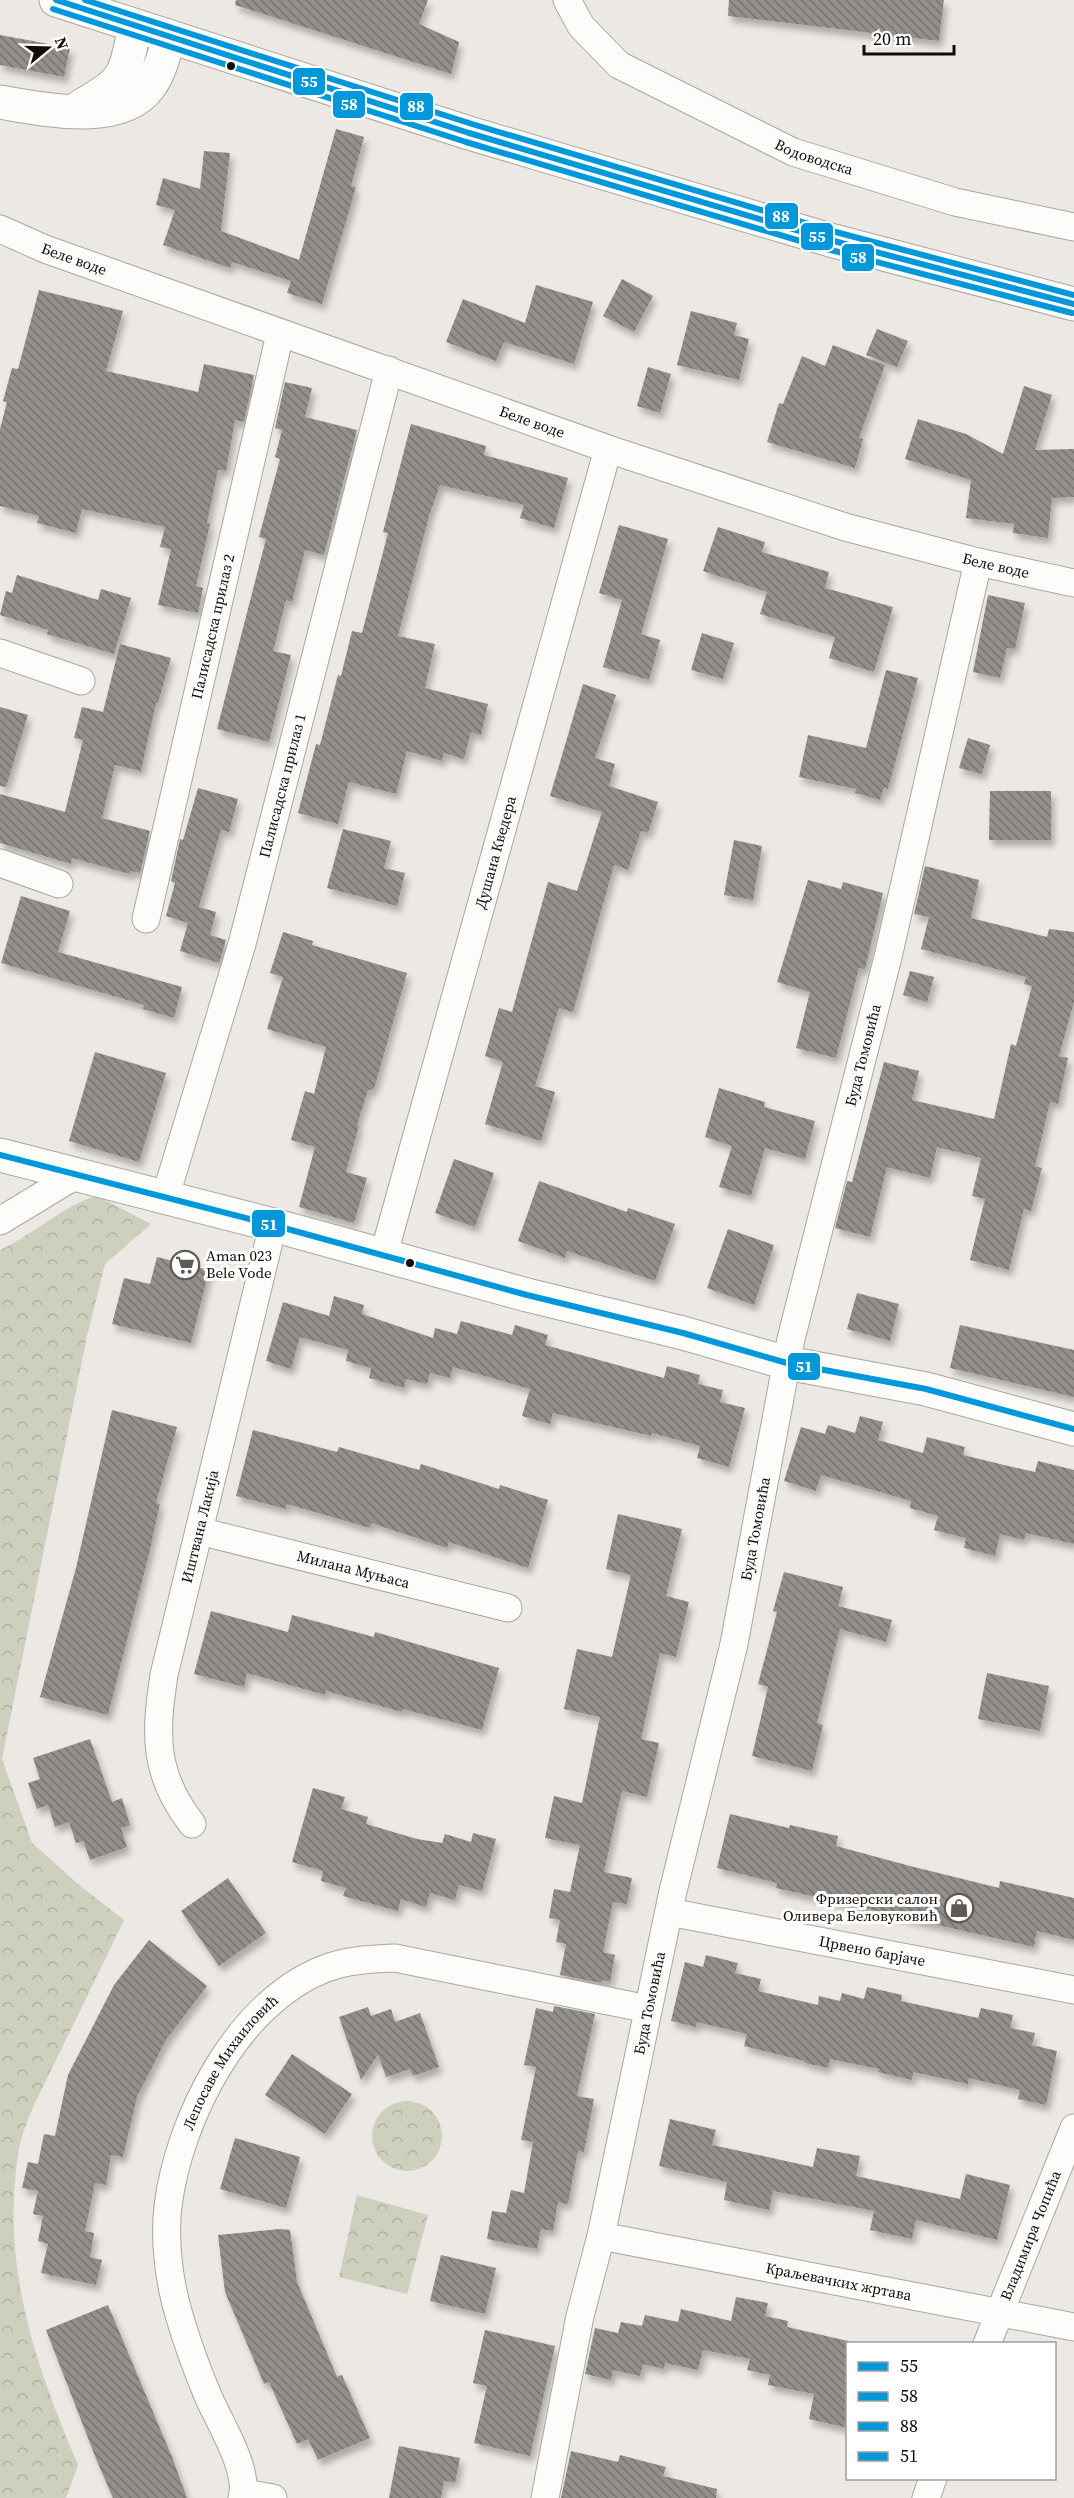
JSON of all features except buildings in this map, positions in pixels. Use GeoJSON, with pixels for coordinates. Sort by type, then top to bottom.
{"type":"FeatureCollection","features":[{"type":"Feature","properties":{"kind":"street"},"geometry":{"type":"LineString","coordinates":[[56,0],[470,133],[830,240],[1074,304]]}},
{"type":"Feature","properties":{"kind":"street","name":"Водоводска"},"geometry":{"type":"LineString","coordinates":[[567,0],[581,26],[619,65],[793,152],[955,202],[1074,227]]}},
{"type":"Feature","properties":{"kind":"street"},"geometry":{"type":"LineString","coordinates":[[74,110],[109,90],[119,81],[127,63],[135,27]]}},
{"type":"Feature","properties":{"kind":"street"},"geometry":{"type":"LineString","coordinates":[[0,102],[45,109],[100,112],[121,107],[142,95],[160,66],[169,38]]}},
{"type":"Feature","properties":{"kind":"street","name":"Беле воде"},"geometry":{"type":"LineString","coordinates":[[0,229],[45,249],[608,449],[845,527],[978,562],[1062,580],[1074,592]]}},
{"type":"Feature","properties":{"kind":"street","name":"Палисадска прилаз 2"},"geometry":{"type":"LineString","coordinates":[[146,919],[280,334]]}},
{"type":"Feature","properties":{"kind":"street","name":"Палисадска прилаз 1"},"geometry":{"type":"LineString","coordinates":[[165,1198],[248,922],[281,800],[313,659],[389,370]]}},
{"type":"Feature","properties":{"kind":"street","name":"Душана Кведера"},"geometry":{"type":"LineString","coordinates":[[383,1257],[608,449]]}},
{"type":"Feature","properties":{"kind":"street","name":"Буда Томовића"},"geometry":{"type":"LineString","coordinates":[[545,2498],[580,2316],[602,2236],[669,1912],[734,1644],[793,1331],[888,957],[978,562]]}},
{"type":"Feature","properties":{"kind":"street"},"geometry":{"type":"LineString","coordinates":[[0,653],[81,681]]}},
{"type":"Feature","properties":{"kind":"street"},"geometry":{"type":"LineString","coordinates":[[0,863],[59,884]]}},
{"type":"Feature","properties":{"kind":"street"},"geometry":{"type":"LineString","coordinates":[[0,1155],[273,1225],[383,1257],[682,1333],[787,1364],[926,1389],[1074,1429]]}},
{"type":"Feature","properties":{"kind":"street"},"geometry":{"type":"LineString","coordinates":[[0,1221],[76,1175]]}},
{"type":"Feature","properties":{"kind":"street","name":"Иштвана Лакија"},"geometry":{"type":"LineString","coordinates":[[192,1824],[181,1809],[161,1768],[157,1723],[164,1675],[273,1225]]}},
{"type":"Feature","properties":{"kind":"street","name":"Милана Муњаса"},"geometry":{"type":"LineString","coordinates":[[199,1532],[508,1608]]}},
{"type":"Feature","properties":{"kind":"street","name":"Црвено барјаче"},"geometry":{"type":"LineString","coordinates":[[669,1912],[1074,1990]]}},
{"type":"Feature","properties":{"kind":"street","name":"Лепосаве Михаиловић"},"geometry":{"type":"LineString","coordinates":[[243,2495],[236,2458],[208,2395],[178,2313],[170,2267],[168,2209],[174,2170],[184,2136],[215,2071],[244,2031],[279,1996],[324,1969],[361,1960],[395,1958],[648,2009]]}},
{"type":"Feature","properties":{"kind":"street","name":"Владимира Чопића"},"geometry":{"type":"LineString","coordinates":[[987,2342],[1074,2128]]}},
{"type":"Feature","properties":{"kind":"street","name":"Краљевачких жртава"},"geometry":{"type":"LineString","coordinates":[[602,2236],[1074,2327]]}},
{"type":"Feature","properties":{"kind":"street"},"geometry":{"type":"LineString","coordinates":[[926,2498],[932,2480]]}},
{"type":"Feature","properties":{"kind":"street"},"geometry":{"type":"LineString","coordinates":[[243,2495],[273,2498]]}},
{"type":"Feature","properties":{"kind":"green space"},"geometry":{"type":"Polygon","coordinates":[[[97,1196],[151,1224],[105,1264],[87,1336],[2,1759],[32,1843],[78,1884],[124,1920],[31,2113],[19,2148],[14,2191],[14,2232],[25,2311],[48,2388],[78,2465],[66,2498],[0,2498],[0,1250],[73,1206],[97,1196]]]}},
{"type":"Feature","properties":{"kind":"green space"},"geometry":{"type":"Polygon","coordinates":[[[400,2101],[414,2101],[427,2107],[436,2116],[442,2129],[440,2149],[432,2161],[414,2171],[400,2171],[387,2165],[378,2156],[372,2143],[372,2129],[378,2116],[387,2107],[400,2101]]]}},
{"type":"Feature","properties":{"kind":"green space"},"geometry":{"type":"Polygon","coordinates":[[[357,2195],[428,2215],[407,2294],[339,2277],[357,2195]]]}},
{"type":"Feature","properties":{"kind":"transit line","name":"55"},"geometry":{"type":"LineString","coordinates":[[56,0],[469,133],[830,240],[1074,304]]}},
{"type":"Feature","properties":{"kind":"transit line","name":"88"},"geometry":{"type":"LineString","coordinates":[[85,0],[472,124],[832,231],[1074,295]]}},
{"type":"Feature","properties":{"kind":"transit line","name":"58"},"geometry":{"type":"LineString","coordinates":[[53,9],[466,142],[827,249],[1072,313]]}},
{"type":"Feature","properties":{"kind":"transit line","name":"51"},"geometry":{"type":"LineString","coordinates":[[0,1155],[273,1225],[527,1295],[683,1333],[787,1363],[926,1389],[1074,1429]]}},
{"type":"Feature","properties":{"kind":"place","name":"Aman 023 Bele Vode"},"geometry":{"type":"Point","coordinates":[185,1265]}},
{"type":"Feature","properties":{"kind":"place","name":"Фризерски салон Оливера Беловуковић"},"geometry":{"type":"Point","coordinates":[959,1908]}}]}
